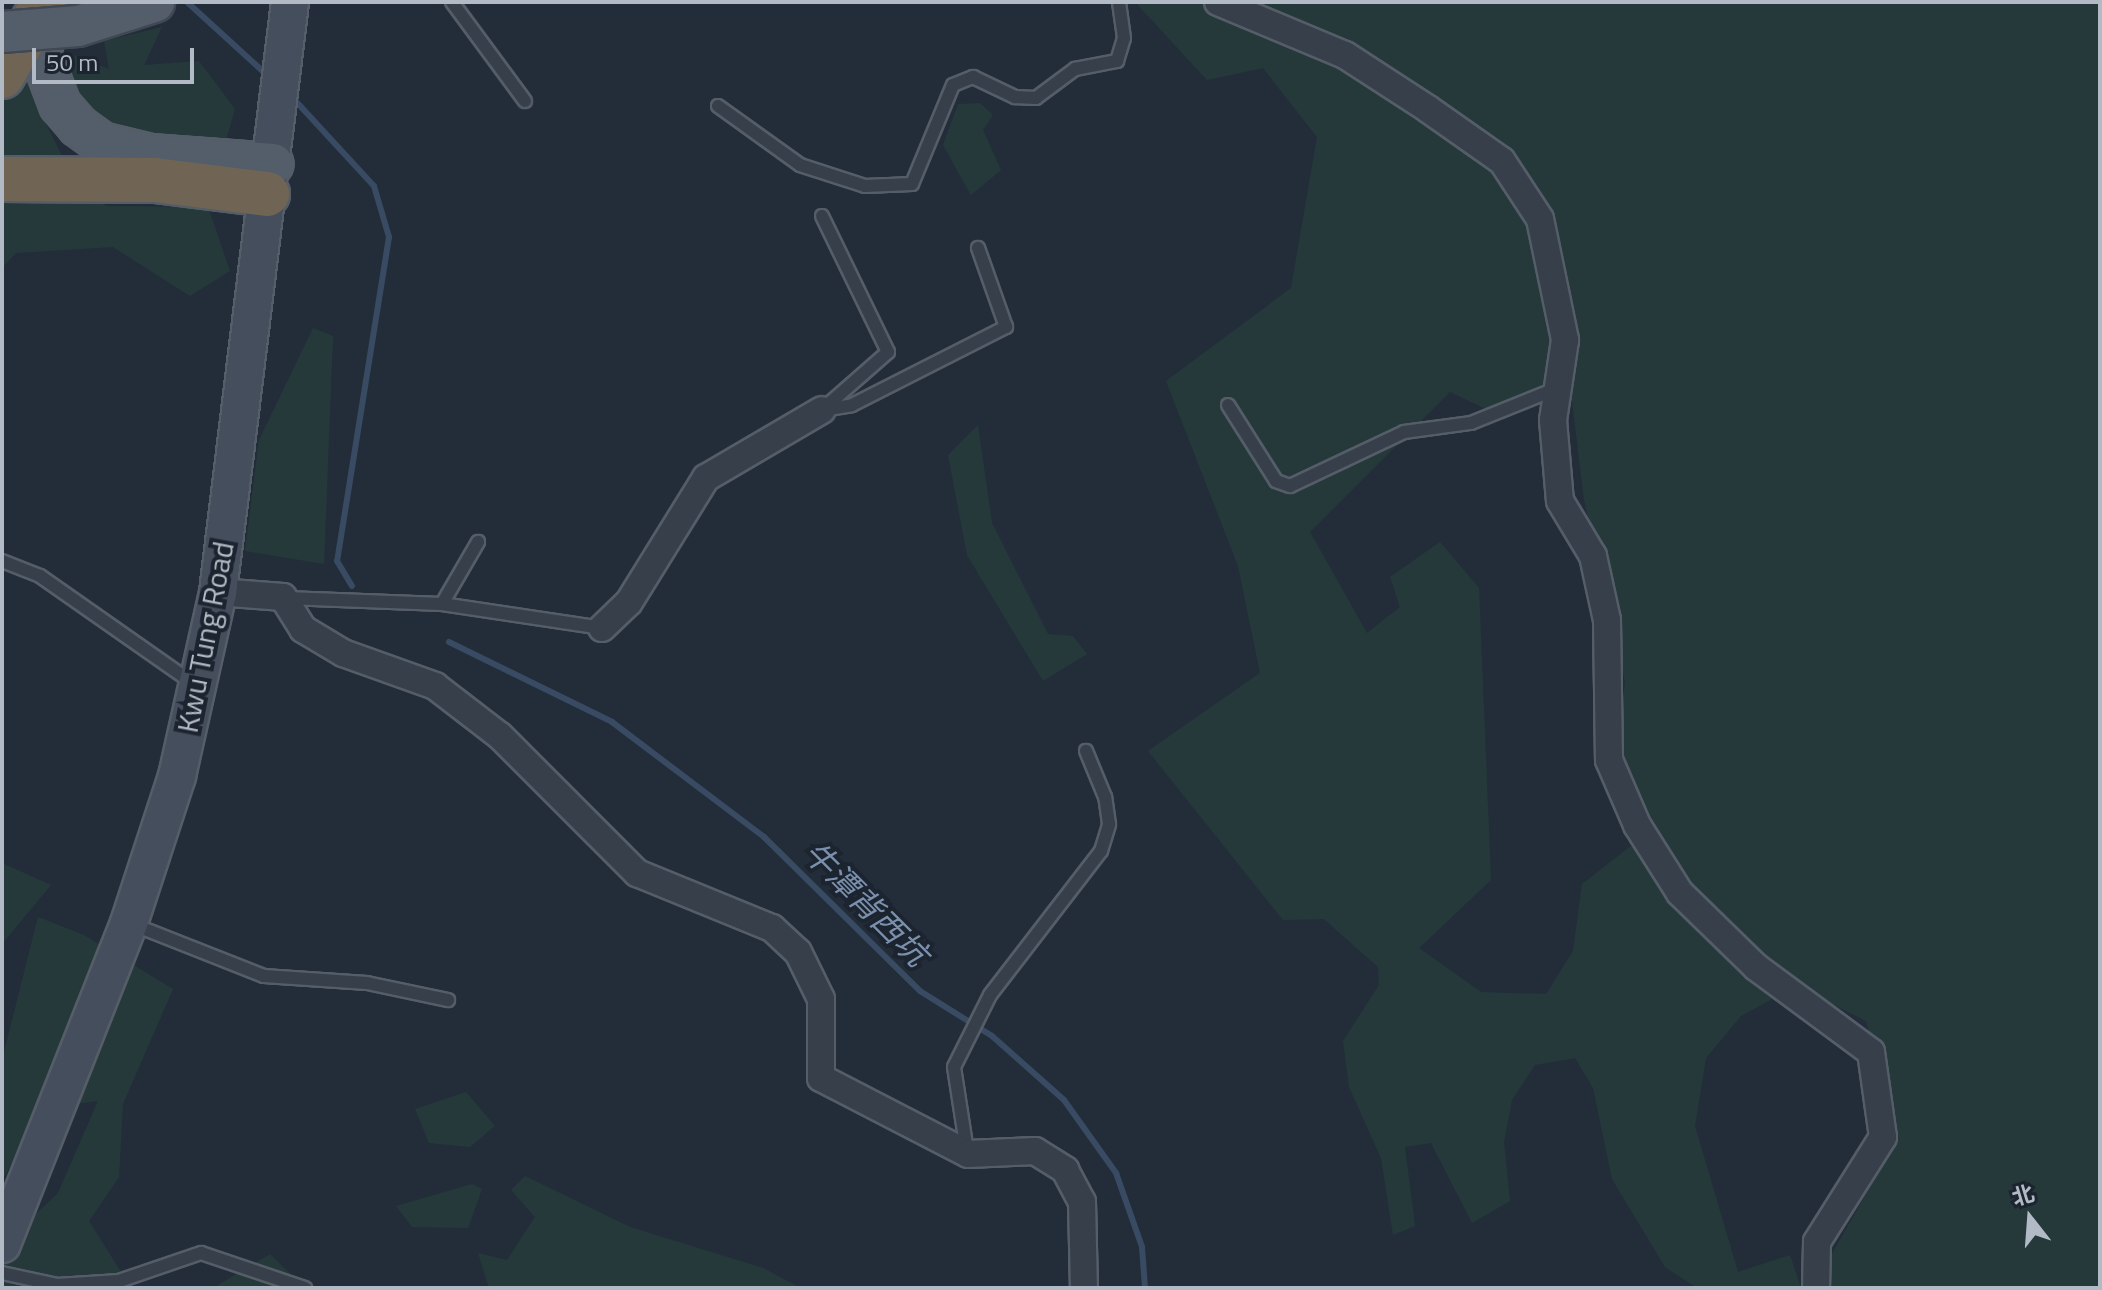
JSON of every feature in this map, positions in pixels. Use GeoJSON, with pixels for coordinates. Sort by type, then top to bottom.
{"type":"FeatureCollection","features":[{"type":"Feature","properties":{"kind":"highway"},"geometry":{"type":"LineString","coordinates":[[2,76],[46,2]]}},
{"type":"Feature","properties":{"kind":"highway"},"geometry":{"type":"LineString","coordinates":[[2,179],[270,179]]}},
{"type":"Feature","properties":{"kind":"main road"},"geometry":{"type":"LineString","coordinates":[[46,2],[41,55],[60,105],[78,126],[101,143],[270,179]]}},
{"type":"Feature","properties":{"kind":"main road"},"geometry":{"type":"LineString","coordinates":[[2,32],[78,26],[154,2]]}},
{"type":"Feature","properties":{"kind":"street","name":"Kwu Tung Road"},"geometry":{"type":"LineString","coordinates":[[2,1244],[129,923],[197,686],[218,592],[290,2]]}},
{"type":"Feature","properties":{"kind":"street"},"geometry":{"type":"LineString","coordinates":[[1218,2],[1345,55],[1502,161],[1540,219],[1565,340],[1553,420],[1560,501],[1593,556],[1607,620],[1609,760],[1637,825],[1680,893],[1756,967],[1871,1052],[1883,1137],[1817,1242],[1816,1288]]}},
{"type":"Feature","properties":{"kind":"street"},"geometry":{"type":"LineString","coordinates":[[602,628],[629,602],[706,478],[822,410]]}},
{"type":"Feature","properties":{"kind":"street"},"geometry":{"type":"LineString","coordinates":[[218,592],[283,597],[303,629],[370,665],[435,686],[500,736],[637,873],[772,928],[798,952],[821,999],[821,1078],[968,1154],[1035,1151],[1065,1170],[1082,1202],[1084,1288]]}},
{"type":"Feature","properties":{"kind":"lane"},"geometry":{"type":"LineString","coordinates":[[452,2],[525,101]]}},
{"type":"Feature","properties":{"kind":"lane"},"geometry":{"type":"LineString","coordinates":[[718,106],[800,165],[865,186],[912,184],[953,85],[973,77],[1015,97],[1036,98],[1075,69],[1117,61],[1124,38],[1119,2]]}},
{"type":"Feature","properties":{"kind":"lane"},"geometry":{"type":"LineString","coordinates":[[822,216],[888,352],[822,410]]}},
{"type":"Feature","properties":{"kind":"lane"},"geometry":{"type":"LineString","coordinates":[[822,410],[852,405],[1006,327],[978,248]]}},
{"type":"Feature","properties":{"kind":"lane"},"geometry":{"type":"LineString","coordinates":[[1228,405],[1276,481],[1290,486],[1404,432],[1471,423],[1560,387]]}},
{"type":"Feature","properties":{"kind":"lane"},"geometry":{"type":"LineString","coordinates":[[442,604],[478,542]]}},
{"type":"Feature","properties":{"kind":"lane"},"geometry":{"type":"LineString","coordinates":[[2,561],[40,576],[197,686]]}},
{"type":"Feature","properties":{"kind":"lane"},"geometry":{"type":"LineString","coordinates":[[283,597],[442,604],[602,628]]}},
{"type":"Feature","properties":{"kind":"lane"},"geometry":{"type":"LineString","coordinates":[[968,1154],[954,1067],[990,995],[1101,851],[1107,811],[1086,751]]}},
{"type":"Feature","properties":{"kind":"lane"},"geometry":{"type":"LineString","coordinates":[[129,923],[264,976],[367,983],[448,1000]]}},
{"type":"Feature","properties":{"kind":"lane"},"geometry":{"type":"LineString","coordinates":[[2,1273],[57,1285],[119,1281],[201,1253],[305,1288]]}},
{"type":"Feature","properties":{"kind":"green space"},"geometry":{"type":"Polygon","coordinates":[[[1135,2],[2100,2],[2100,1288],[1830,1288],[1830,1257],[1869,1189],[1886,1093],[1866,1021],[1796,986],[1741,1016],[1706,1058],[1695,1126],[1738,1272],[1790,1255],[1801,1288],[1697,1288],[1665,1267],[1612,1179],[1593,1088],[1575,1058],[1535,1065],[1512,1100],[1504,1142],[1510,1201],[1472,1223],[1431,1143],[1405,1147],[1415,1226],[1393,1235],[1381,1158],[1349,1087],[1343,1041],[1379,985],[1378,967],[1324,919],[1283,920],[1148,751],[1260,673],[1238,566],[1166,381],[1291,288],[1317,137],[1263,68],[1207,80],[1135,2]],[[1545,389],[1486,409],[1450,392],[1310,532],[1367,633],[1400,607],[1390,577],[1440,542],[1479,588],[1491,880],[1419,948],[1481,992],[1546,994],[1573,951],[1582,884],[1650,831],[1625,777],[1619,727],[1625,682],[1584,500],[1572,401],[1545,389]]]}},
{"type":"Feature","properties":{"kind":"green space"},"geometry":{"type":"Polygon","coordinates":[[[162,27],[144,65],[199,61],[235,109],[224,147],[45,122],[80,192],[107,206],[208,207],[230,271],[190,296],[113,247],[16,253],[2,268],[2,70],[23,73],[55,48],[109,69],[104,41],[162,27]]]}},
{"type":"Feature","properties":{"kind":"green space"},"geometry":{"type":"Polygon","coordinates":[[[980,103],[993,115],[983,130],[1001,170],[971,195],[943,145],[958,104],[980,103]]]}},
{"type":"Feature","properties":{"kind":"green space"},"geometry":{"type":"Polygon","coordinates":[[[313,328],[333,336],[324,564],[245,551],[259,440],[313,328]]]}},
{"type":"Feature","properties":{"kind":"green space"},"geometry":{"type":"Polygon","coordinates":[[[978,425],[992,523],[1048,634],[1073,636],[1087,654],[1043,681],[967,555],[948,455],[978,425]]]}},
{"type":"Feature","properties":{"kind":"green space"},"geometry":{"type":"Polygon","coordinates":[[[2,863],[51,885],[2,944],[2,863]]]}},
{"type":"Feature","properties":{"kind":"green space"},"geometry":{"type":"Polygon","coordinates":[[[38,917],[84,935],[173,989],[123,1104],[119,1177],[89,1221],[131,1288],[2,1288],[2,1246],[58,1193],[98,1101],[43,1108],[2,1181],[2,1060],[38,917]]]}},
{"type":"Feature","properties":{"kind":"green space"},"geometry":{"type":"Polygon","coordinates":[[[466,1092],[495,1126],[470,1147],[429,1143],[415,1109],[466,1092]]]}},
{"type":"Feature","properties":{"kind":"green space"},"geometry":{"type":"Polygon","coordinates":[[[525,1176],[630,1227],[763,1268],[801,1288],[489,1288],[478,1253],[507,1260],[535,1217],[511,1190],[525,1176]]]}},
{"type":"Feature","properties":{"kind":"green space"},"geometry":{"type":"Polygon","coordinates":[[[472,1184],[482,1189],[468,1228],[412,1227],[396,1206],[472,1184]]]}},
{"type":"Feature","properties":{"kind":"green space"},"geometry":{"type":"Polygon","coordinates":[[[270,1254],[305,1288],[213,1288],[270,1254]]]}},
{"type":"Feature","properties":{"kind":"waterway"},"geometry":{"type":"LineString","coordinates":[[187,2],[268,76]]}},
{"type":"Feature","properties":{"kind":"waterway"},"geometry":{"type":"LineString","coordinates":[[291,96],[374,186],[389,237],[337,561],[352,586]]}},
{"type":"Feature","properties":{"kind":"waterway","name":"牛潭背西坑"},"geometry":{"type":"LineString","coordinates":[[449,642],[612,722],[764,837],[920,991],[992,1036],[1064,1100],[1116,1173],[1142,1247],[1145,1288]]}}]}
